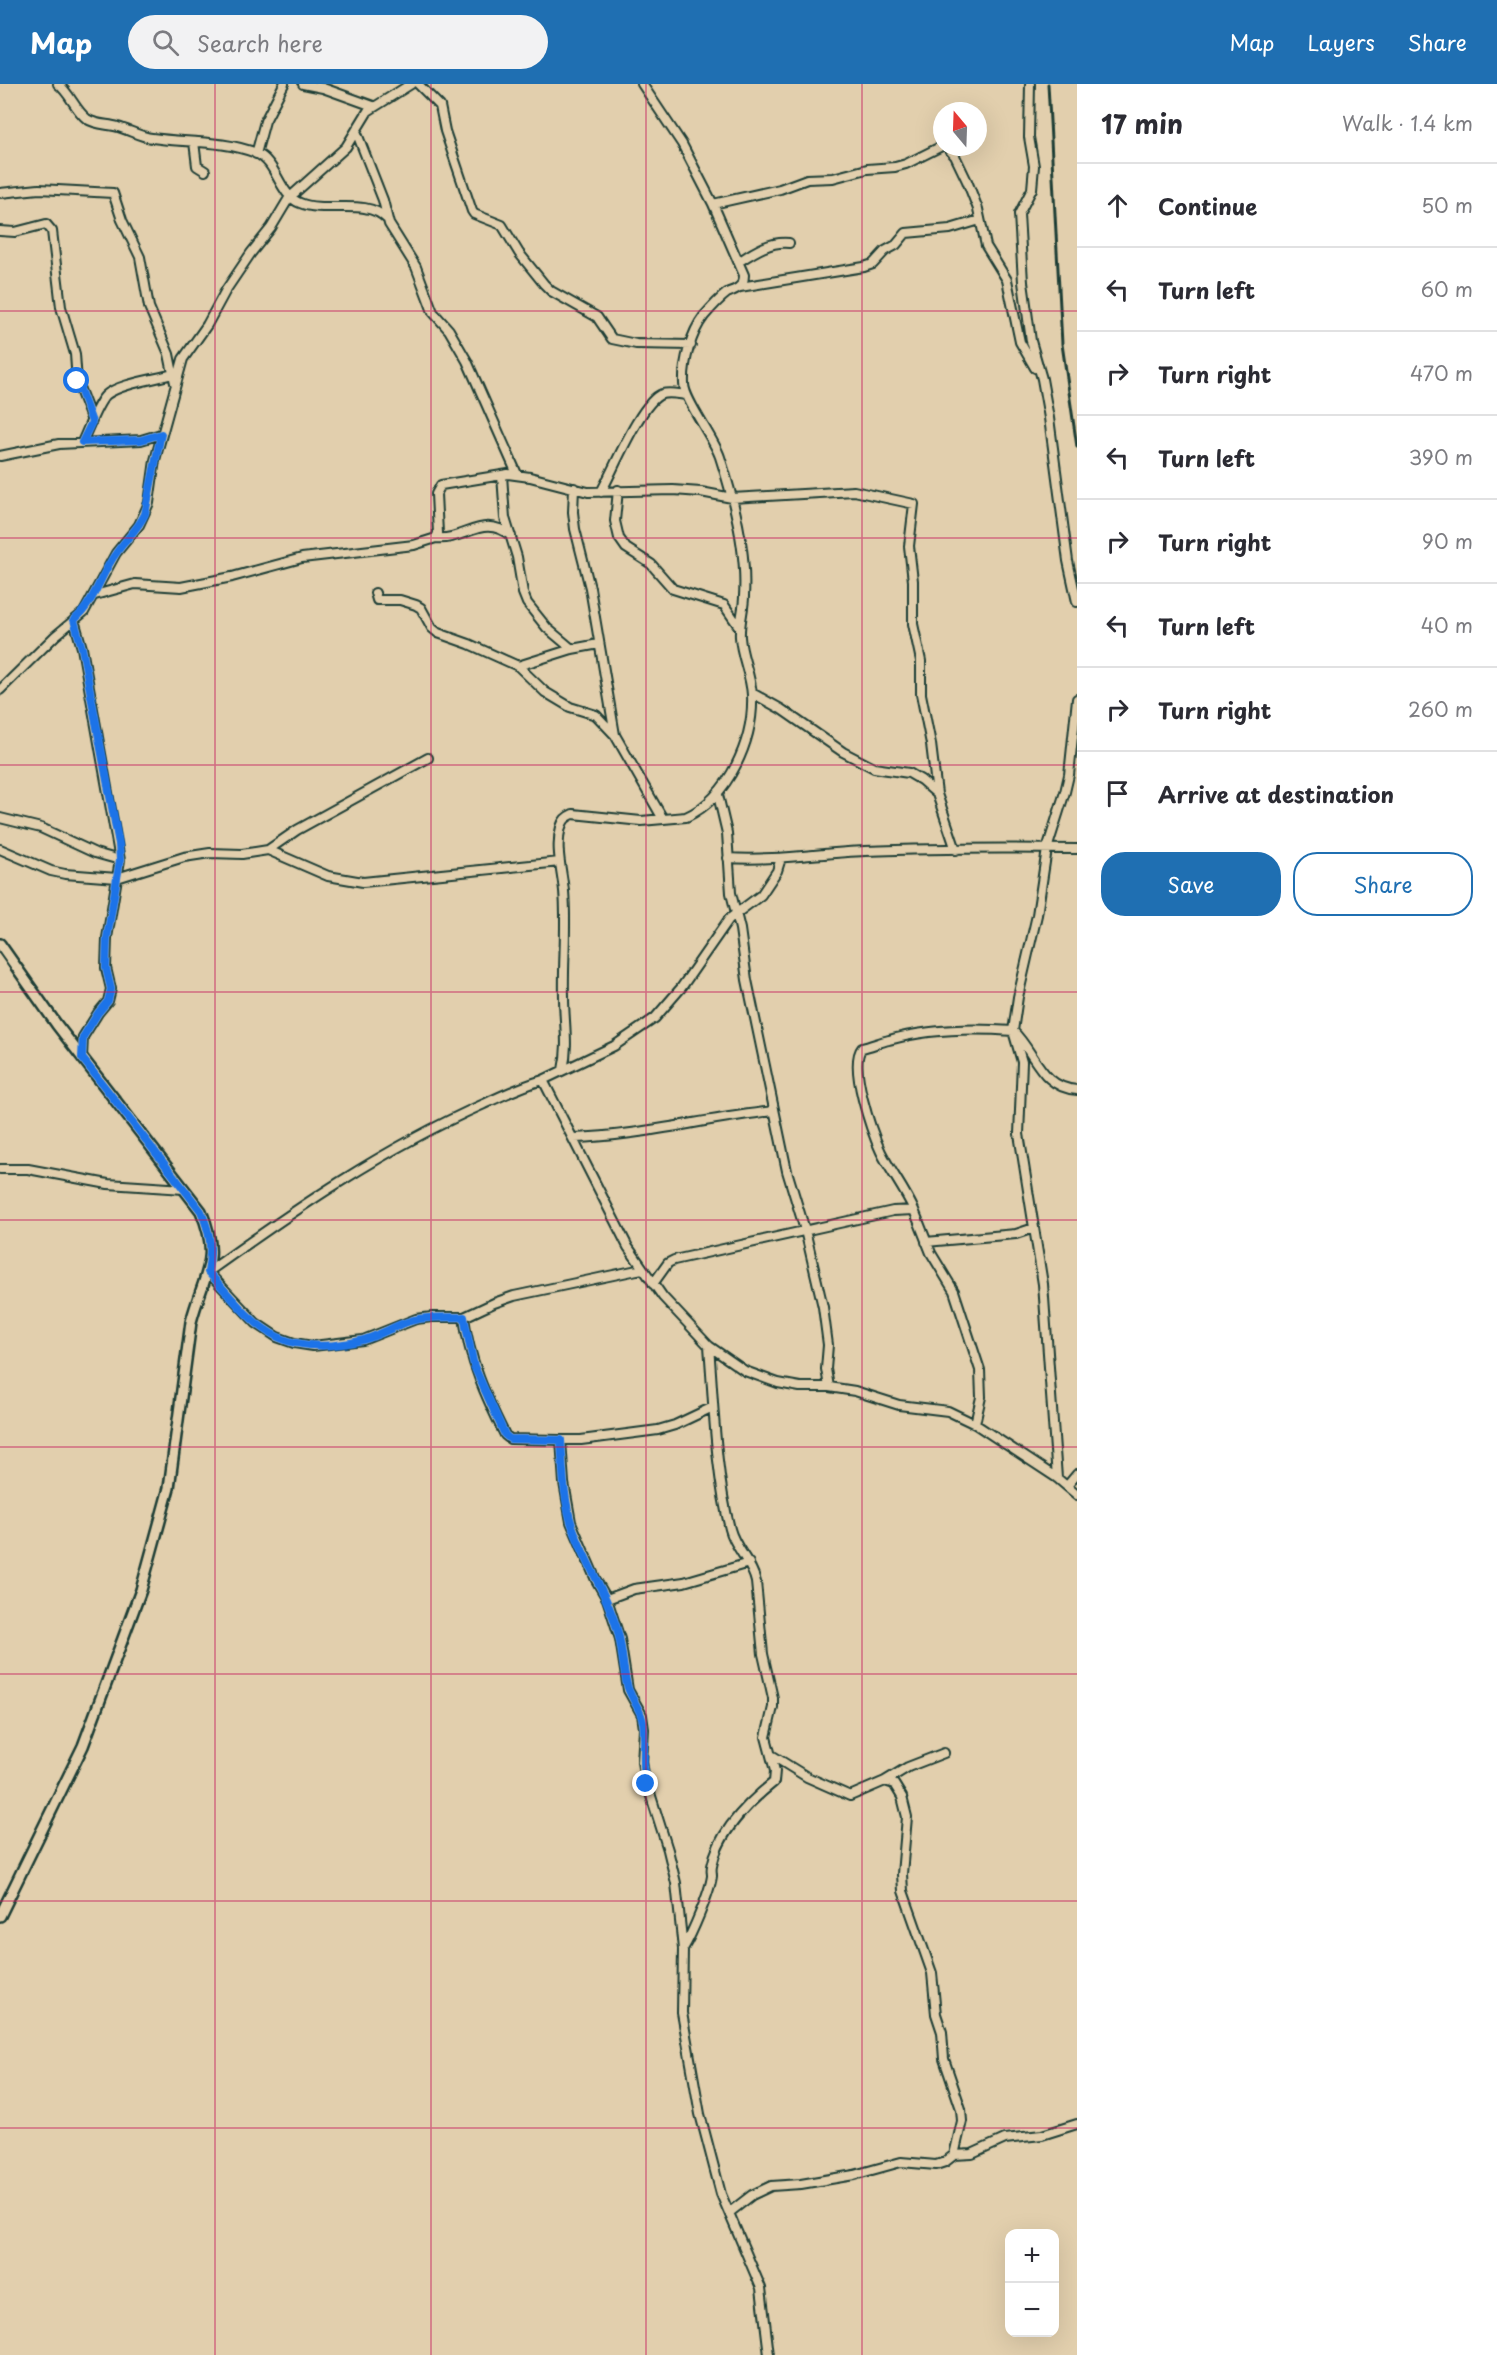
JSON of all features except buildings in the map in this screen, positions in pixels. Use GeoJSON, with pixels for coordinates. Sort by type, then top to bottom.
{"type":"FeatureCollection","features":[{"type":"Feature","properties":{"kind":"street"},"geometry":{"type":"LineString","coordinates":[[58,84],[80,112],[92,122],[117,127],[149,138],[243,149],[256,154],[269,164],[277,174],[289,198],[301,204],[318,208],[339,207],[377,211],[387,219]]}},
{"type":"Feature","properties":{"kind":"street"},"geometry":{"type":"LineString","coordinates":[[256,154],[265,122],[284,84]]}},
{"type":"Feature","properties":{"kind":"street"},"geometry":{"type":"LineString","coordinates":[[303,84],[323,88],[373,106]]}},
{"type":"Feature","properties":{"kind":"street"},"geometry":{"type":"LineString","coordinates":[[0,690],[55,636],[84,612],[116,553],[139,525],[145,514],[161,434],[183,359],[204,331],[226,290],[289,198],[337,157],[363,117],[373,106],[411,84]]}},
{"type":"Feature","properties":{"kind":"street"},"geometry":{"type":"LineString","coordinates":[[418,84],[440,106],[445,131],[472,211],[474,214],[502,225],[519,253],[551,291],[597,317],[612,339],[636,344],[691,345]]}},
{"type":"Feature","properties":{"kind":"street"},"geometry":{"type":"LineString","coordinates":[[642,84],[674,130],[713,204],[740,261],[744,275],[740,287]]}},
{"type":"Feature","properties":{"kind":"street"},"geometry":{"type":"LineString","coordinates":[[1030,84],[1028,120],[1034,177],[1032,189],[1021,210],[1019,221],[1027,321],[1049,418],[1068,561],[1077,602]]}},
{"type":"Feature","properties":{"kind":"street"},"geometry":{"type":"LineString","coordinates":[[356,131],[383,200],[387,219],[418,271],[430,307],[449,330],[467,361],[517,474]]}},
{"type":"Feature","properties":{"kind":"street"},"geometry":{"type":"LineString","coordinates":[[194,142],[197,166],[205,171]]}},
{"type":"Feature","properties":{"kind":"street"},"geometry":{"type":"LineString","coordinates":[[713,204],[780,189],[807,179],[833,178],[867,169],[895,167],[933,151]]}},
{"type":"Feature","properties":{"kind":"street"},"geometry":{"type":"LineString","coordinates":[[955,156],[968,181],[989,254],[1007,280],[1020,342],[1040,374]]}},
{"type":"Feature","properties":{"kind":"street"},"geometry":{"type":"LineString","coordinates":[[0,193],[39,189],[113,192],[122,220],[140,257],[149,308],[169,354],[176,385]]}},
{"type":"Feature","properties":{"kind":"street"},"geometry":{"type":"LineString","coordinates":[[563,1070],[568,1052],[564,995],[566,922],[560,862],[560,828],[566,817],[573,814],[641,821],[686,817],[718,795],[747,737],[752,693],[740,640],[744,575],[732,498],[719,454],[686,395],[684,379],[694,333],[703,317],[727,293],[740,287],[864,267],[873,264],[885,251],[896,245],[906,233],[950,230],[980,220]]}},
{"type":"Feature","properties":{"kind":"street"},"geometry":{"type":"LineString","coordinates":[[0,231],[15,232],[46,224],[52,231],[61,307],[75,354],[77,381],[92,422]]}},
{"type":"Feature","properties":{"kind":"street"},"geometry":{"type":"LineString","coordinates":[[740,261],[765,246],[780,242],[789,243]]}},
{"type":"Feature","properties":{"kind":"street"},"geometry":{"type":"LineString","coordinates":[[82,442],[106,394],[173,374]]}},
{"type":"Feature","properties":{"kind":"street"},"geometry":{"type":"LineString","coordinates":[[601,492],[639,416],[653,400],[661,394],[686,395]]}},
{"type":"Feature","properties":{"kind":"street"},"geometry":{"type":"LineString","coordinates":[[0,456],[30,448],[82,442],[141,440],[161,434]]}},
{"type":"Feature","properties":{"kind":"street"},"geometry":{"type":"LineString","coordinates":[[436,538],[438,533],[436,494],[441,485],[502,475],[517,474],[588,492],[673,490],[732,498],[854,491],[914,504],[909,546],[913,581],[913,624],[921,662],[921,694],[931,744],[937,794],[956,850]]}},
{"type":"Feature","properties":{"kind":"street"},"geometry":{"type":"LineString","coordinates":[[502,475],[506,518],[527,603],[554,635],[572,649]]}},
{"type":"Feature","properties":{"kind":"street"},"geometry":{"type":"LineString","coordinates":[[574,488],[575,529],[590,588],[615,735]]}},
{"type":"Feature","properties":{"kind":"street"},"geometry":{"type":"LineString","coordinates":[[618,490],[615,521],[619,538],[626,548],[651,564],[673,589],[724,605],[740,628]]}},
{"type":"Feature","properties":{"kind":"street"},"geometry":{"type":"LineString","coordinates":[[95,595],[135,584],[181,587],[302,558],[414,545],[482,527],[493,526],[502,529],[511,537]]}},
{"type":"Feature","properties":{"kind":"street"},"geometry":{"type":"LineString","coordinates":[[375,593],[377,600],[400,600],[416,605],[421,608],[432,628],[438,633],[518,666],[545,692],[570,707],[596,715],[615,735],[663,819]]}},
{"type":"Feature","properties":{"kind":"street"},"geometry":{"type":"LineString","coordinates":[[74,620],[82,648],[119,844],[120,860],[107,938],[106,968],[111,989],[108,1001],[83,1037],[82,1058]]}},
{"type":"Feature","properties":{"kind":"street"},"geometry":{"type":"LineString","coordinates":[[518,666],[572,649],[599,644]]}},
{"type":"Feature","properties":{"kind":"street"},"geometry":{"type":"LineString","coordinates":[[752,693],[843,752],[874,768],[909,773],[937,794]]}},
{"type":"Feature","properties":{"kind":"street"},"geometry":{"type":"LineString","coordinates":[[1057,1478],[1053,1449],[1054,1425],[1046,1320],[1019,1134],[1022,1062],[1013,1031],[1018,997],[1037,915],[1047,849],[1067,783],[1077,699]]}},
{"type":"Feature","properties":{"kind":"street"},"geometry":{"type":"LineString","coordinates":[[0,849],[51,871],[117,878],[184,857],[210,853],[242,854],[268,850],[297,830],[428,758]]}},
{"type":"Feature","properties":{"kind":"street"},"geometry":{"type":"LineString","coordinates":[[718,795],[727,833],[731,893],[737,913],[743,961],[787,1171],[804,1230],[826,1329],[826,1370],[829,1387]]}},
{"type":"Feature","properties":{"kind":"street"},"geometry":{"type":"LineString","coordinates":[[0,818],[41,828],[95,854],[120,860]]}},
{"type":"Feature","properties":{"kind":"street"},"geometry":{"type":"LineString","coordinates":[[728,858],[781,858],[866,851],[1077,849]]}},
{"type":"Feature","properties":{"kind":"street"},"geometry":{"type":"LineString","coordinates":[[268,850],[328,876],[363,882],[560,862]]}},
{"type":"Feature","properties":{"kind":"street"},"geometry":{"type":"LineString","coordinates":[[208,1272],[294,1210],[371,1162],[459,1115],[543,1080],[614,1046],[655,1018],[681,988],[724,926],[761,895],[777,872],[781,858]]}},
{"type":"Feature","properties":{"kind":"street"},"geometry":{"type":"LineString","coordinates":[[0,944],[82,1058],[201,1211],[209,1229],[212,1245],[208,1272],[191,1322],[169,1488],[141,1590],[83,1746],[0,1916]]}},
{"type":"Feature","properties":{"kind":"street"},"geometry":{"type":"LineString","coordinates":[[975,1424],[981,1397],[980,1370],[954,1291],[926,1242],[907,1195],[882,1154],[873,1133],[862,1094],[858,1064],[859,1051],[889,1039],[945,1031],[988,1029],[1013,1031],[1023,1042],[1041,1071],[1051,1081],[1077,1090]]}},
{"type":"Feature","properties":{"kind":"street"},"geometry":{"type":"LineString","coordinates":[[543,1080],[574,1138],[616,1227],[642,1269],[709,1346],[745,1371],[761,1378],[800,1387],[829,1387],[891,1403],[948,1411],[975,1424],[1057,1478],[1077,1495]]}},
{"type":"Feature","properties":{"kind":"street"},"geometry":{"type":"LineString","coordinates":[[574,1138],[628,1133],[732,1115],[774,1111]]}},
{"type":"Feature","properties":{"kind":"street"},"geometry":{"type":"LineString","coordinates":[[0,1169],[38,1171],[108,1184],[184,1189]]}},
{"type":"Feature","properties":{"kind":"street"},"geometry":{"type":"LineString","coordinates":[[653,1284],[668,1263],[674,1260],[893,1211],[914,1210]]}},
{"type":"Feature","properties":{"kind":"street"},"geometry":{"type":"LineString","coordinates":[[926,1242],[1016,1234],[1034,1228]]}},
{"type":"Feature","properties":{"kind":"street"},"geometry":{"type":"LineString","coordinates":[[208,1272],[256,1323],[277,1337],[313,1346],[363,1340],[416,1319],[464,1317],[514,1296],[642,1269]]}},
{"type":"Feature","properties":{"kind":"street"},"geometry":{"type":"LineString","coordinates":[[464,1317],[474,1366],[505,1435],[510,1439],[580,1440],[658,1430],[675,1425],[713,1407]]}},
{"type":"Feature","properties":{"kind":"street"},"geometry":{"type":"LineString","coordinates":[[683,1949],[695,1926],[711,1881],[716,1857],[728,1831],[746,1806],[774,1782],[775,1771],[773,1756],[766,1737],[773,1698],[763,1654],[756,1582],[749,1563],[736,1544],[728,1520],[713,1407],[709,1346]]}},
{"type":"Feature","properties":{"kind":"street"},"geometry":{"type":"LineString","coordinates":[[561,1440],[564,1483],[571,1522],[596,1580],[607,1599],[620,1639],[628,1690],[642,1715],[644,1729],[642,1762],[672,1867],[683,1949],[681,1984],[685,2031],[710,2158],[721,2194],[760,2288],[769,2355]]}},
{"type":"Feature","properties":{"kind":"street"},"geometry":{"type":"LineString","coordinates":[[1067,1486],[1077,1474]]}},
{"type":"Feature","properties":{"kind":"street"},"geometry":{"type":"LineString","coordinates":[[607,1599],[634,1589],[684,1582],[749,1563]]}},
{"type":"Feature","properties":{"kind":"street"},"geometry":{"type":"LineString","coordinates":[[773,1756],[807,1777],[850,1796],[885,1781],[908,1767],[944,1753]]}},
{"type":"Feature","properties":{"kind":"street"},"geometry":{"type":"LineString","coordinates":[[885,1781],[894,1784],[905,1807],[907,1817],[902,1874],[903,1891],[932,1973],[936,2014],[942,2031],[944,2059],[961,2109],[962,2121],[954,2155]]}},
{"type":"Feature","properties":{"kind":"street"},"geometry":{"type":"LineString","coordinates":[[730,2212],[752,2194],[771,2186],[801,2184],[854,2175],[900,2162],[936,2165],[954,2155],[972,2154],[1005,2139],[1042,2135],[1077,2124]]}},
{"type":"Feature","properties":{"kind":"railway"},"geometry":{"type":"LineString","coordinates":[[1048,84],[1062,344],[1077,447]]}},
{"type":"Feature","properties":{"kind":"route"},"geometry":{"type":"LineString","coordinates":[[77,381],[92,422],[82,442],[141,440],[161,434],[145,514],[116,553],[84,612],[74,620],[82,648],[119,844],[120,860],[107,938],[106,968],[111,989],[108,1001],[83,1037],[82,1058],[201,1211],[209,1229],[212,1245],[208,1272],[256,1323],[277,1337],[313,1346],[363,1340],[416,1319],[464,1317],[469,1349],[479,1381],[505,1435],[510,1439],[552,1438],[561,1440],[564,1483],[574,1533],[607,1599],[620,1639],[628,1690],[642,1715],[644,1729],[642,1762],[646,1784]]}}]}
